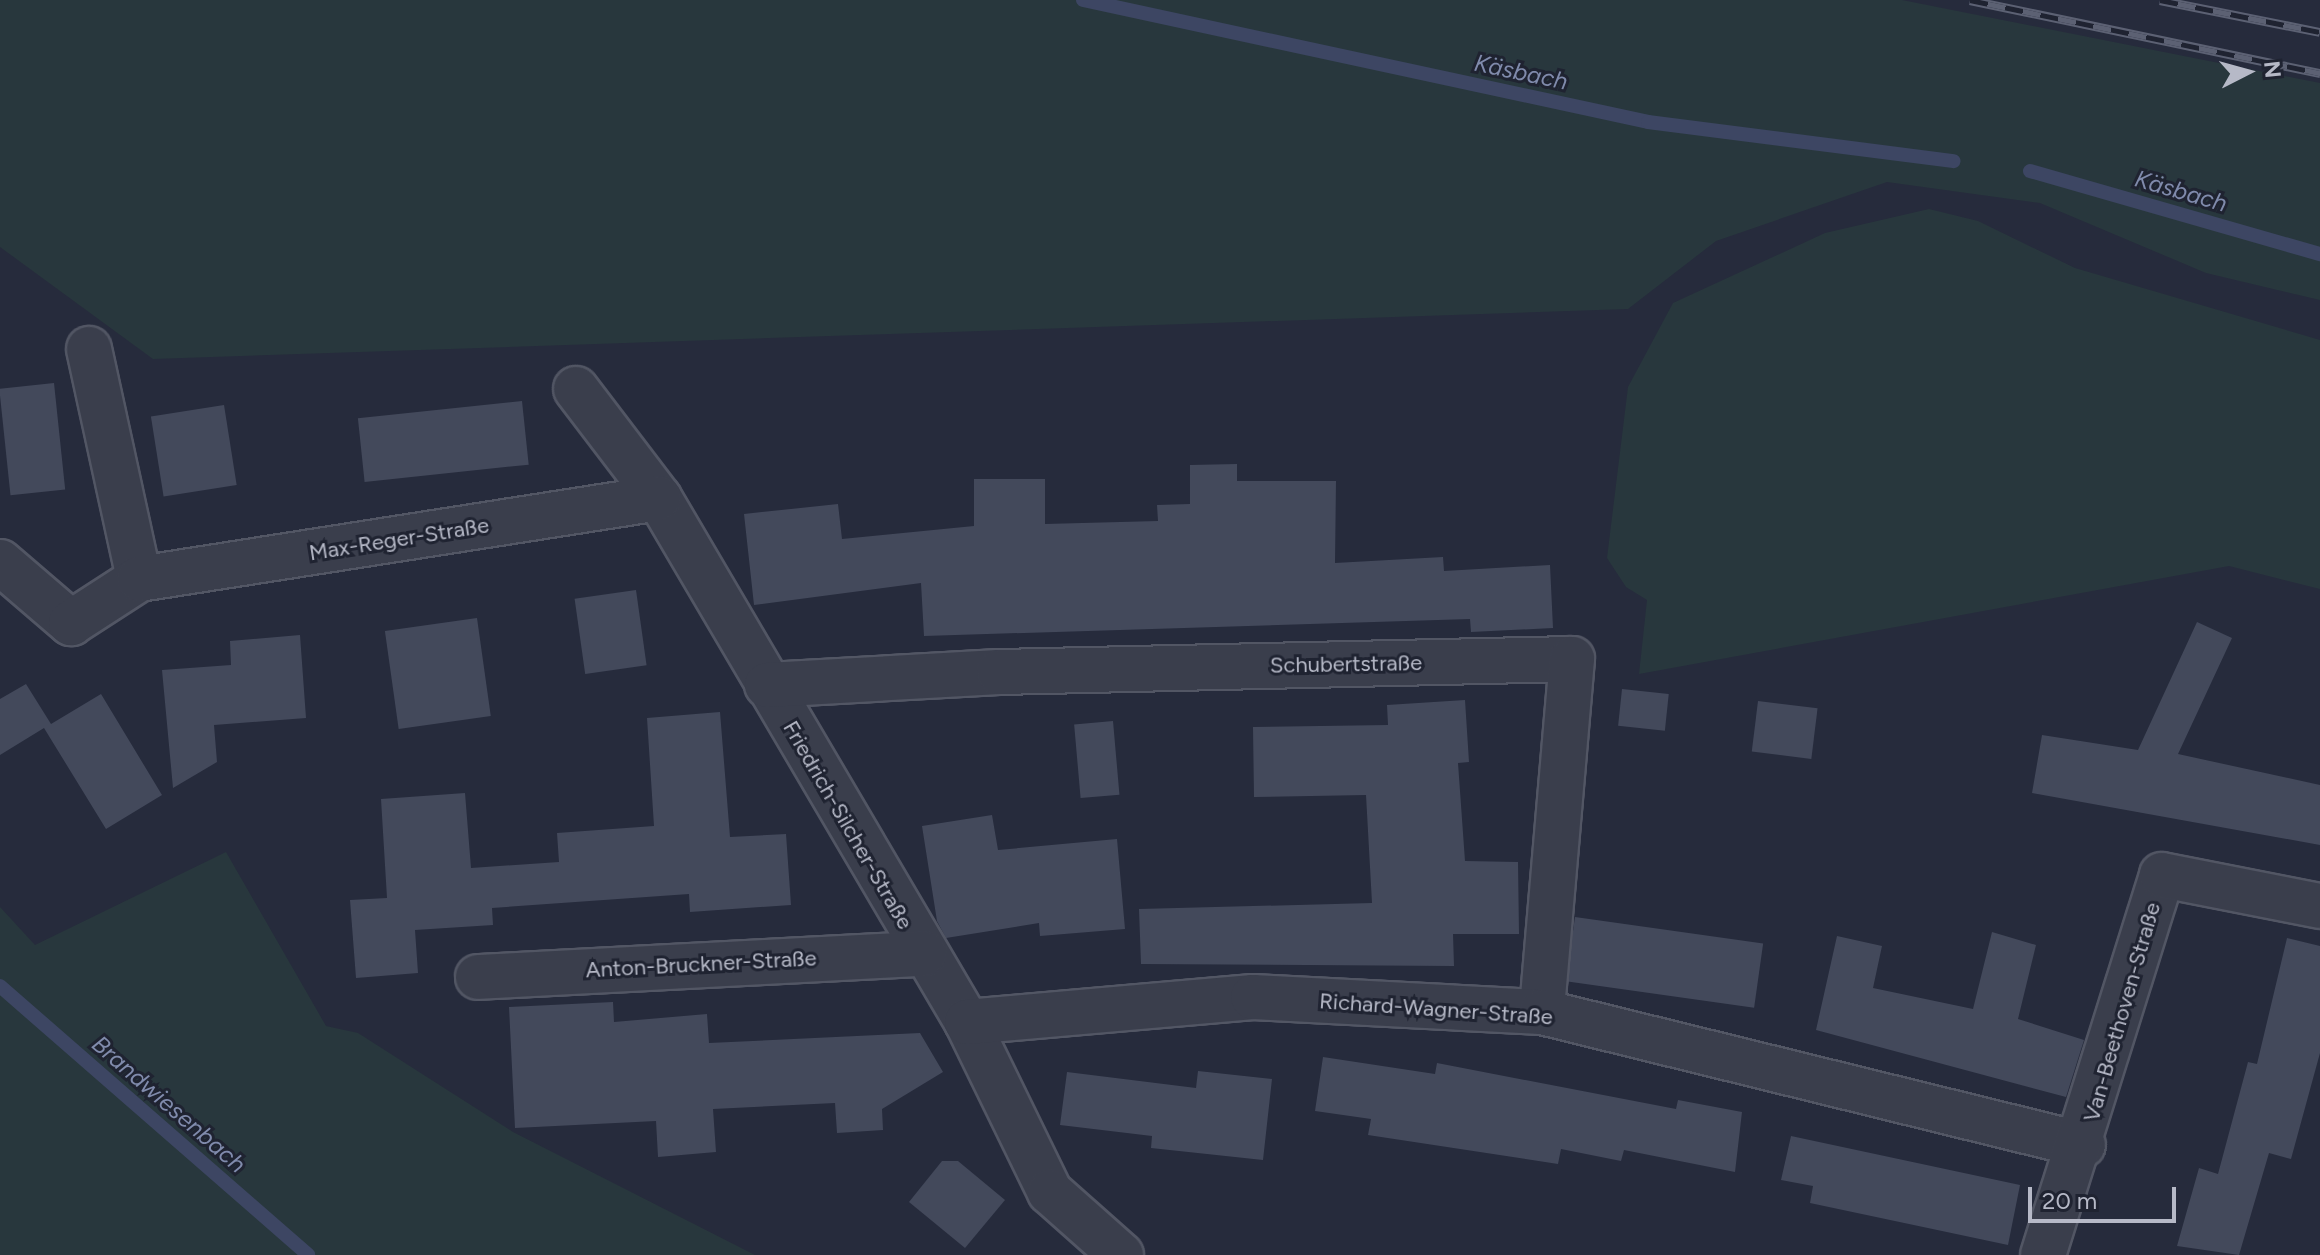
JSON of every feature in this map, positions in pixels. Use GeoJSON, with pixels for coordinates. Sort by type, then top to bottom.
{"type":"FeatureCollection","features":[{"type":"Feature","properties":{"kind":"street"},"geometry":{"type":"LineString","coordinates":[[89,349],[139,579]]}},
{"type":"Feature","properties":{"kind":"street","name":"Friedrich-Silcher-Straße"},"geometry":{"type":"LineString","coordinates":[[576,389],[659,498],[924,954],[967,1022],[1050,1192],[1121,1255]]}},
{"type":"Feature","properties":{"kind":"street","name":"Max-Reger-Straße"},"geometry":{"type":"LineString","coordinates":[[0,562],[71,623],[139,579],[659,498]]}},
{"type":"Feature","properties":{"kind":"street","name":"Schubertstraße"},"geometry":{"type":"LineString","coordinates":[[767,685],[999,672],[1572,659],[1542,1012]]}},
{"type":"Feature","properties":{"kind":"street","name":"Van-Beethoven-Straße"},"geometry":{"type":"LineString","coordinates":[[2043,1255],[2083,1145],[2162,875],[2320,906]]}},
{"type":"Feature","properties":{"kind":"street","name":"Anton-Bruckner-Straße"},"geometry":{"type":"LineString","coordinates":[[478,977],[924,954]]}},
{"type":"Feature","properties":{"kind":"street","name":"Richard-Wagner-Straße"},"geometry":{"type":"LineString","coordinates":[[967,1022],[1253,997],[1542,1012],[2083,1145]]}},
{"type":"Feature","properties":{"kind":"shaded area"},"geometry":{"type":"Polygon","coordinates":[[[0,0],[1902,0],[2320,83],[2320,300],[2206,273],[2040,203],[1887,182],[1716,241],[1628,309],[153,359],[0,247],[0,0]]]}},
{"type":"Feature","properties":{"kind":"shaded area"},"geometry":{"type":"Polygon","coordinates":[[[1929,209],[1978,221],[2075,268],[2320,340],[2320,589],[2229,566],[1639,674],[1647,600],[1626,587],[1607,558],[1628,387],[1673,303],[1825,233],[1929,209]]]}},
{"type":"Feature","properties":{"kind":"shaded area"},"geometry":{"type":"Polygon","coordinates":[[[226,852],[326,1026],[358,1033],[513,1132],[755,1255],[0,1255],[0,907],[35,945],[226,852]]]}},
{"type":"Feature","properties":{"kind":"building"},"geometry":{"type":"Polygon","coordinates":[[[54,383],[65,489],[10,495],[0,389],[54,383]]]}},
{"type":"Feature","properties":{"kind":"building"},"geometry":{"type":"Polygon","coordinates":[[[522,401],[529,465],[365,482],[358,418],[522,401]]]}},
{"type":"Feature","properties":{"kind":"building"},"geometry":{"type":"Polygon","coordinates":[[[224,405],[237,485],[164,497],[151,417],[224,405]]]}},
{"type":"Feature","properties":{"kind":"building"},"geometry":{"type":"Polygon","coordinates":[[[1237,464],[1237,481],[1336,481],[1335,563],[1443,557],[1444,571],[1550,565],[1553,628],[1471,632],[1470,619],[924,636],[921,583],[754,605],[744,514],[838,504],[842,539],[974,526],[974,479],[1045,479],[1045,524],[1158,521],[1157,505],[1190,504],[1190,465],[1237,464]]]}},
{"type":"Feature","properties":{"kind":"building"},"geometry":{"type":"Polygon","coordinates":[[[636,590],[647,665],[585,674],[575,599],[636,590]]]}},
{"type":"Feature","properties":{"kind":"building"},"geometry":{"type":"Polygon","coordinates":[[[477,618],[491,716],[399,729],[385,631],[477,618]]]}},
{"type":"Feature","properties":{"kind":"building"},"geometry":{"type":"Polygon","coordinates":[[[2197,622],[2232,638],[2178,754],[2320,785],[2320,845],[2032,793],[2042,735],[2138,750],[2197,622]]]}},
{"type":"Feature","properties":{"kind":"building"},"geometry":{"type":"Polygon","coordinates":[[[300,635],[306,718],[214,725],[217,762],[173,788],[162,670],[231,665],[230,641],[300,635]]]}},
{"type":"Feature","properties":{"kind":"building"},"geometry":{"type":"Polygon","coordinates":[[[26,684],[51,724],[101,694],[162,795],[106,829],[44,728],[0,755],[0,699],[26,684]]]}},
{"type":"Feature","properties":{"kind":"building"},"geometry":{"type":"Polygon","coordinates":[[[1622,689],[1669,694],[1665,731],[1618,726],[1622,689]]]}},
{"type":"Feature","properties":{"kind":"building"},"geometry":{"type":"Polygon","coordinates":[[[1465,700],[1469,762],[1458,763],[1465,861],[1518,862],[1519,934],[1453,934],[1454,966],[1141,964],[1139,909],[1372,903],[1366,795],[1254,797],[1253,727],[1388,725],[1387,705],[1465,700]]]}},
{"type":"Feature","properties":{"kind":"building"},"geometry":{"type":"Polygon","coordinates":[[[1758,701],[1818,708],[1811,759],[1752,752],[1758,701]]]}},
{"type":"Feature","properties":{"kind":"building"},"geometry":{"type":"Polygon","coordinates":[[[720,712],[730,837],[786,834],[791,905],[690,912],[689,894],[492,908],[493,925],[415,930],[418,973],[356,978],[350,900],[387,898],[381,799],[465,793],[471,868],[559,862],[557,833],[654,826],[647,718],[720,712]]]}},
{"type":"Feature","properties":{"kind":"building"},"geometry":{"type":"Polygon","coordinates":[[[1113,721],[1119,795],[1081,798],[1074,724],[1113,721]]]}},
{"type":"Feature","properties":{"kind":"building"},"geometry":{"type":"Polygon","coordinates":[[[992,815],[998,850],[1117,839],[1125,929],[1040,936],[1039,923],[946,938],[937,921],[922,826],[992,815]]]}},
{"type":"Feature","properties":{"kind":"building"},"geometry":{"type":"Polygon","coordinates":[[[1575,917],[1763,943],[1754,1008],[1566,981],[1575,917]]]}},
{"type":"Feature","properties":{"kind":"building"},"geometry":{"type":"Polygon","coordinates":[[[1992,932],[2036,945],[2018,1019],[2084,1040],[2066,1097],[1816,1030],[1837,936],[1882,946],[1873,988],[1973,1009],[1992,932]]]}},
{"type":"Feature","properties":{"kind":"building"},"geometry":{"type":"Polygon","coordinates":[[[2287,938],[2320,946],[2320,1053],[2291,1159],[2269,1153],[2239,1255],[2177,1246],[2199,1168],[2218,1174],[2248,1062],[2257,1064],[2287,938]]]}},
{"type":"Feature","properties":{"kind":"building"},"geometry":{"type":"Polygon","coordinates":[[[613,1002],[614,1022],[707,1014],[709,1043],[920,1033],[943,1072],[882,1109],[883,1130],[837,1133],[835,1103],[713,1109],[716,1152],[658,1157],[656,1121],[515,1128],[509,1007],[613,1002]]]}},
{"type":"Feature","properties":{"kind":"building"},"geometry":{"type":"Polygon","coordinates":[[[1323,1057],[1435,1074],[1437,1063],[1676,1109],[1678,1100],[1742,1112],[1735,1172],[1624,1150],[1621,1161],[1561,1149],[1558,1164],[1368,1135],[1371,1119],[1315,1111],[1323,1057]]]}},
{"type":"Feature","properties":{"kind":"building"},"geometry":{"type":"Polygon","coordinates":[[[1198,1071],[1272,1079],[1263,1160],[1151,1148],[1152,1136],[1060,1125],[1067,1072],[1196,1088],[1198,1071]]]}},
{"type":"Feature","properties":{"kind":"building"},"geometry":{"type":"Polygon","coordinates":[[[1791,1136],[2020,1185],[2008,1245],[1810,1203],[1813,1186],[1781,1180],[1791,1136]]]}},
{"type":"Feature","properties":{"kind":"building"},"geometry":{"type":"Polygon","coordinates":[[[942,1161],[958,1161],[1005,1200],[965,1248],[909,1202],[942,1161]]]}},
{"type":"Feature","properties":{"kind":"waterway","name":"Käsbach"},"geometry":{"type":"LineString","coordinates":[[1083,0],[1648,122],[1954,161]]}},
{"type":"Feature","properties":{"kind":"waterway","name":"Käsbach"},"geometry":{"type":"LineString","coordinates":[[2030,171],[2320,254]]}},
{"type":"Feature","properties":{"kind":"waterway","name":"Brandwiesenbach"},"geometry":{"type":"LineString","coordinates":[[0,986],[308,1255]]}},
{"type":"Feature","properties":{"kind":"railway"},"geometry":{"type":"LineString","coordinates":[[1970,0],[2320,73]]}},
{"type":"Feature","properties":{"kind":"railway"},"geometry":{"type":"LineString","coordinates":[[2160,0],[2320,32]]}}]}
